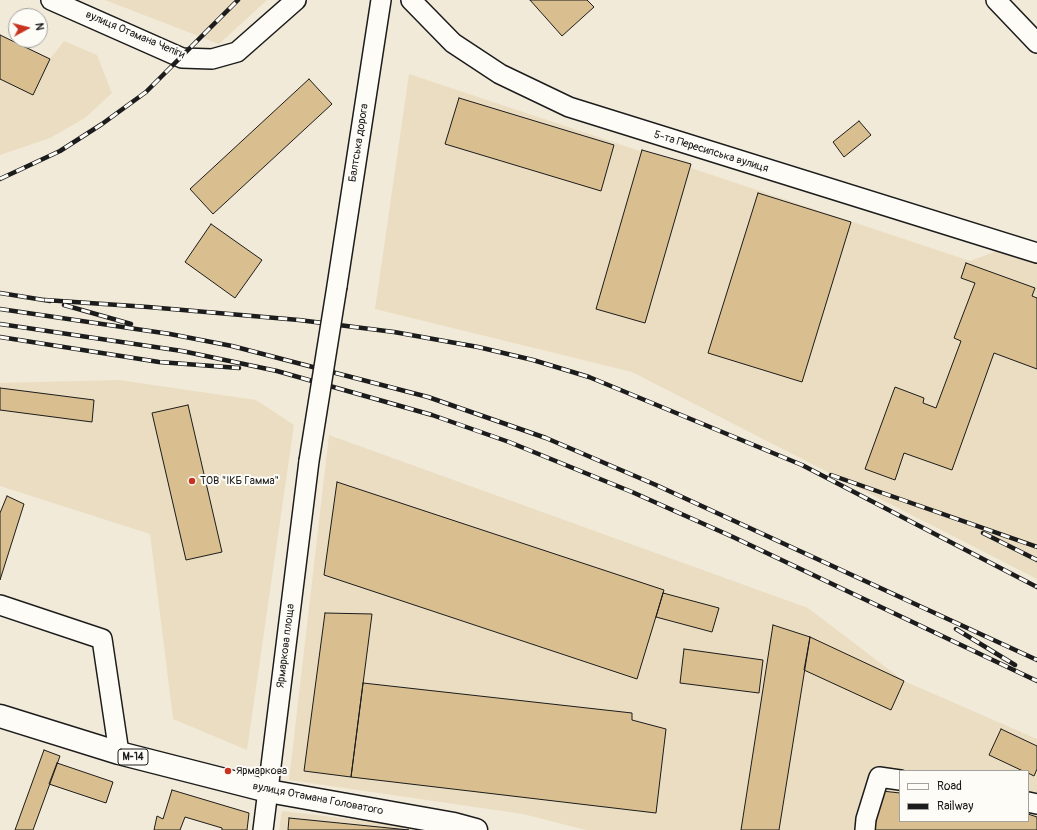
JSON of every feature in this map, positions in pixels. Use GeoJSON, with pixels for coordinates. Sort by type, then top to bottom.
{"type":"FeatureCollection","features":[{"type":"Feature","properties":{"kind":"main road","name":"вулиця Отамана Головатого"},"geometry":{"type":"LineString","coordinates":[[0,716],[119,753],[268,791],[454,824],[476,830]]}},
{"type":"Feature","properties":{"kind":"street","name":"вулиця Отамана Чепіги"},"geometry":{"type":"LineString","coordinates":[[51,0],[182,58],[212,59],[237,52],[296,0]]}},
{"type":"Feature","properties":{"kind":"street","name":"Балтська дорога"},"geometry":{"type":"LineString","coordinates":[[309,462],[381,0]]}},
{"type":"Feature","properties":{"kind":"street","name":"5-та Пересипська вулиця"},"geometry":{"type":"LineString","coordinates":[[411,0],[453,43],[500,74],[569,107],[1037,253]]}},
{"type":"Feature","properties":{"kind":"street"},"geometry":{"type":"LineString","coordinates":[[996,0],[1037,43]]}},
{"type":"Feature","properties":{"kind":"street","name":"Ярмаркова площа"},"geometry":{"type":"LineString","coordinates":[[264,830],[309,462]]}},
{"type":"Feature","properties":{"kind":"street"},"geometry":{"type":"LineString","coordinates":[[0,605],[102,639],[119,753]]}},
{"type":"Feature","properties":{"kind":"street"},"geometry":{"type":"LineString","coordinates":[[865,830],[879,777],[899,780]]}},
{"type":"Feature","properties":{"kind":"shaded area"},"geometry":{"type":"Polygon","coordinates":[[[105,0],[267,0],[219,44],[105,0]]]}},
{"type":"Feature","properties":{"kind":"shaded area"},"geometry":{"type":"Polygon","coordinates":[[[0,35],[8,39],[8,48],[27,48],[50,59],[64,41],[97,55],[112,93],[85,118],[50,138],[0,155],[0,35]]]}},
{"type":"Feature","properties":{"kind":"shaded area"},"geometry":{"type":"Polygon","coordinates":[[[409,74],[970,261],[1002,249],[1037,260],[1037,579],[632,372],[375,309],[409,74]]]}},
{"type":"Feature","properties":{"kind":"shaded area"},"geometry":{"type":"Polygon","coordinates":[[[119,380],[256,400],[294,425],[247,750],[173,719],[150,534],[0,486],[0,383],[119,380]]]}},
{"type":"Feature","properties":{"kind":"shaded area"},"geometry":{"type":"Polygon","coordinates":[[[329,435],[808,608],[904,681],[1037,739],[1037,830],[586,830],[523,814],[289,780],[329,435]]]}},
{"type":"Feature","properties":{"kind":"shaded area"},"geometry":{"type":"Polygon","coordinates":[[[282,811],[442,830],[279,830],[282,811]]]}},
{"type":"Feature","properties":{"kind":"building"},"geometry":{"type":"Polygon","coordinates":[[[530,0],[587,0],[594,7],[562,36],[530,0]]]}},
{"type":"Feature","properties":{"kind":"building"},"geometry":{"type":"Polygon","coordinates":[[[0,35],[8,39],[8,48],[27,48],[50,59],[33,95],[0,79],[0,35]]]}},
{"type":"Feature","properties":{"kind":"building"},"geometry":{"type":"Polygon","coordinates":[[[309,79],[332,104],[213,214],[190,189],[309,79]]]}},
{"type":"Feature","properties":{"kind":"building"},"geometry":{"type":"Polygon","coordinates":[[[459,98],[614,145],[601,191],[445,144],[459,98]]]}},
{"type":"Feature","properties":{"kind":"building"},"geometry":{"type":"Polygon","coordinates":[[[859,121],[871,135],[844,157],[833,142],[859,121]]]}},
{"type":"Feature","properties":{"kind":"building"},"geometry":{"type":"Polygon","coordinates":[[[642,150],[691,164],[645,323],[596,309],[642,150]]]}},
{"type":"Feature","properties":{"kind":"building"},"geometry":{"type":"Polygon","coordinates":[[[758,193],[851,222],[802,382],[708,353],[758,193]]]}},
{"type":"Feature","properties":{"kind":"building"},"geometry":{"type":"Polygon","coordinates":[[[211,224],[262,260],[235,298],[185,262],[211,224]]]}},
{"type":"Feature","properties":{"kind":"building"},"geometry":{"type":"Polygon","coordinates":[[[966,263],[1035,288],[1032,296],[1037,298],[1037,369],[994,353],[952,470],[904,453],[895,480],[865,469],[895,387],[924,398],[923,403],[936,408],[961,341],[954,338],[975,283],[961,278],[966,263]]]}},
{"type":"Feature","properties":{"kind":"building"},"geometry":{"type":"Polygon","coordinates":[[[0,388],[94,400],[92,422],[0,410],[0,388]]]}},
{"type":"Feature","properties":{"kind":"building"},"geometry":{"type":"Polygon","coordinates":[[[188,405],[222,552],[186,560],[152,413],[188,405]]]}},
{"type":"Feature","properties":{"kind":"building"},"geometry":{"type":"Polygon","coordinates":[[[337,482],[664,590],[637,679],[324,575],[337,482]]]}},
{"type":"Feature","properties":{"kind":"building"},"geometry":{"type":"Polygon","coordinates":[[[7,496],[24,504],[0,580],[0,513],[7,496]]]}},
{"type":"Feature","properties":{"kind":"building"},"geometry":{"type":"Polygon","coordinates":[[[663,593],[719,608],[712,632],[656,617],[663,593]]]}},
{"type":"Feature","properties":{"kind":"building"},"geometry":{"type":"Polygon","coordinates":[[[325,613],[372,614],[351,777],[304,771],[325,613]]]}},
{"type":"Feature","properties":{"kind":"building"},"geometry":{"type":"Polygon","coordinates":[[[773,625],[810,637],[779,830],[741,830],[773,625]]]}},
{"type":"Feature","properties":{"kind":"building"},"geometry":{"type":"Polygon","coordinates":[[[810,637],[904,681],[891,710],[804,670],[810,637]]]}},
{"type":"Feature","properties":{"kind":"building"},"geometry":{"type":"Polygon","coordinates":[[[684,649],[763,660],[759,693],[680,683],[684,649]]]}},
{"type":"Feature","properties":{"kind":"building"},"geometry":{"type":"Polygon","coordinates":[[[363,683],[632,713],[632,720],[666,729],[656,813],[351,777],[363,683]]]}},
{"type":"Feature","properties":{"kind":"building"},"geometry":{"type":"Polygon","coordinates":[[[1001,729],[1037,746],[1037,769],[1034,776],[1029,774],[1029,770],[1021,770],[989,755],[1001,729]]]}},
{"type":"Feature","properties":{"kind":"building"},"geometry":{"type":"Polygon","coordinates":[[[44,750],[60,756],[33,830],[15,830],[44,750]]]}},
{"type":"Feature","properties":{"kind":"building"},"geometry":{"type":"Polygon","coordinates":[[[57,763],[113,782],[106,803],[49,784],[57,763]]]}},
{"type":"Feature","properties":{"kind":"building"},"geometry":{"type":"Polygon","coordinates":[[[172,790],[249,813],[247,830],[222,830],[222,828],[185,817],[180,830],[154,830],[157,816],[163,819],[172,790]]]}},
{"type":"Feature","properties":{"kind":"building"},"geometry":{"type":"Polygon","coordinates":[[[882,791],[899,793],[899,822],[1029,822],[1029,814],[1037,817],[1037,830],[874,830],[882,791]]]}},
{"type":"Feature","properties":{"kind":"building"},"geometry":{"type":"Polygon","coordinates":[[[289,818],[409,830],[288,830],[289,818]]]}},
{"type":"Feature","properties":{"kind":"railway"},"geometry":{"type":"LineString","coordinates":[[0,179],[60,151],[102,124],[146,92],[238,0]]}},
{"type":"Feature","properties":{"kind":"railway"},"geometry":{"type":"LineString","coordinates":[[0,293],[50,301]]}},
{"type":"Feature","properties":{"kind":"railway"},"geometry":{"type":"LineString","coordinates":[[45,300],[299,320],[394,332],[478,347],[533,360],[589,377],[802,465],[1037,587]]}},
{"type":"Feature","properties":{"kind":"railway"},"geometry":{"type":"LineString","coordinates":[[64,305],[131,324]]}},
{"type":"Feature","properties":{"kind":"railway"},"geometry":{"type":"LineString","coordinates":[[0,309],[170,334],[232,346],[428,397],[546,438],[656,485],[1037,660]]}},
{"type":"Feature","properties":{"kind":"railway"},"geometry":{"type":"LineString","coordinates":[[0,324],[182,351],[277,371],[432,415],[509,442],[632,492],[733,537],[1037,681]]}},
{"type":"Feature","properties":{"kind":"railway"},"geometry":{"type":"LineString","coordinates":[[0,337],[159,362],[239,368]]}},
{"type":"Feature","properties":{"kind":"railway"},"geometry":{"type":"LineString","coordinates":[[831,475],[1037,547]]}},
{"type":"Feature","properties":{"kind":"railway"},"geometry":{"type":"LineString","coordinates":[[983,533],[1037,560]]}},
{"type":"Feature","properties":{"kind":"railway"},"geometry":{"type":"LineString","coordinates":[[956,629],[1015,665]]}},
{"type":"Feature","properties":{"kind":"place","name":"ТОВ \"ІКБ Гамма\""},"geometry":{"type":"Point","coordinates":[192,481]}},
{"type":"Feature","properties":{"kind":"place","name":"Ярмаркова"},"geometry":{"type":"Point","coordinates":[228,771]}}]}
